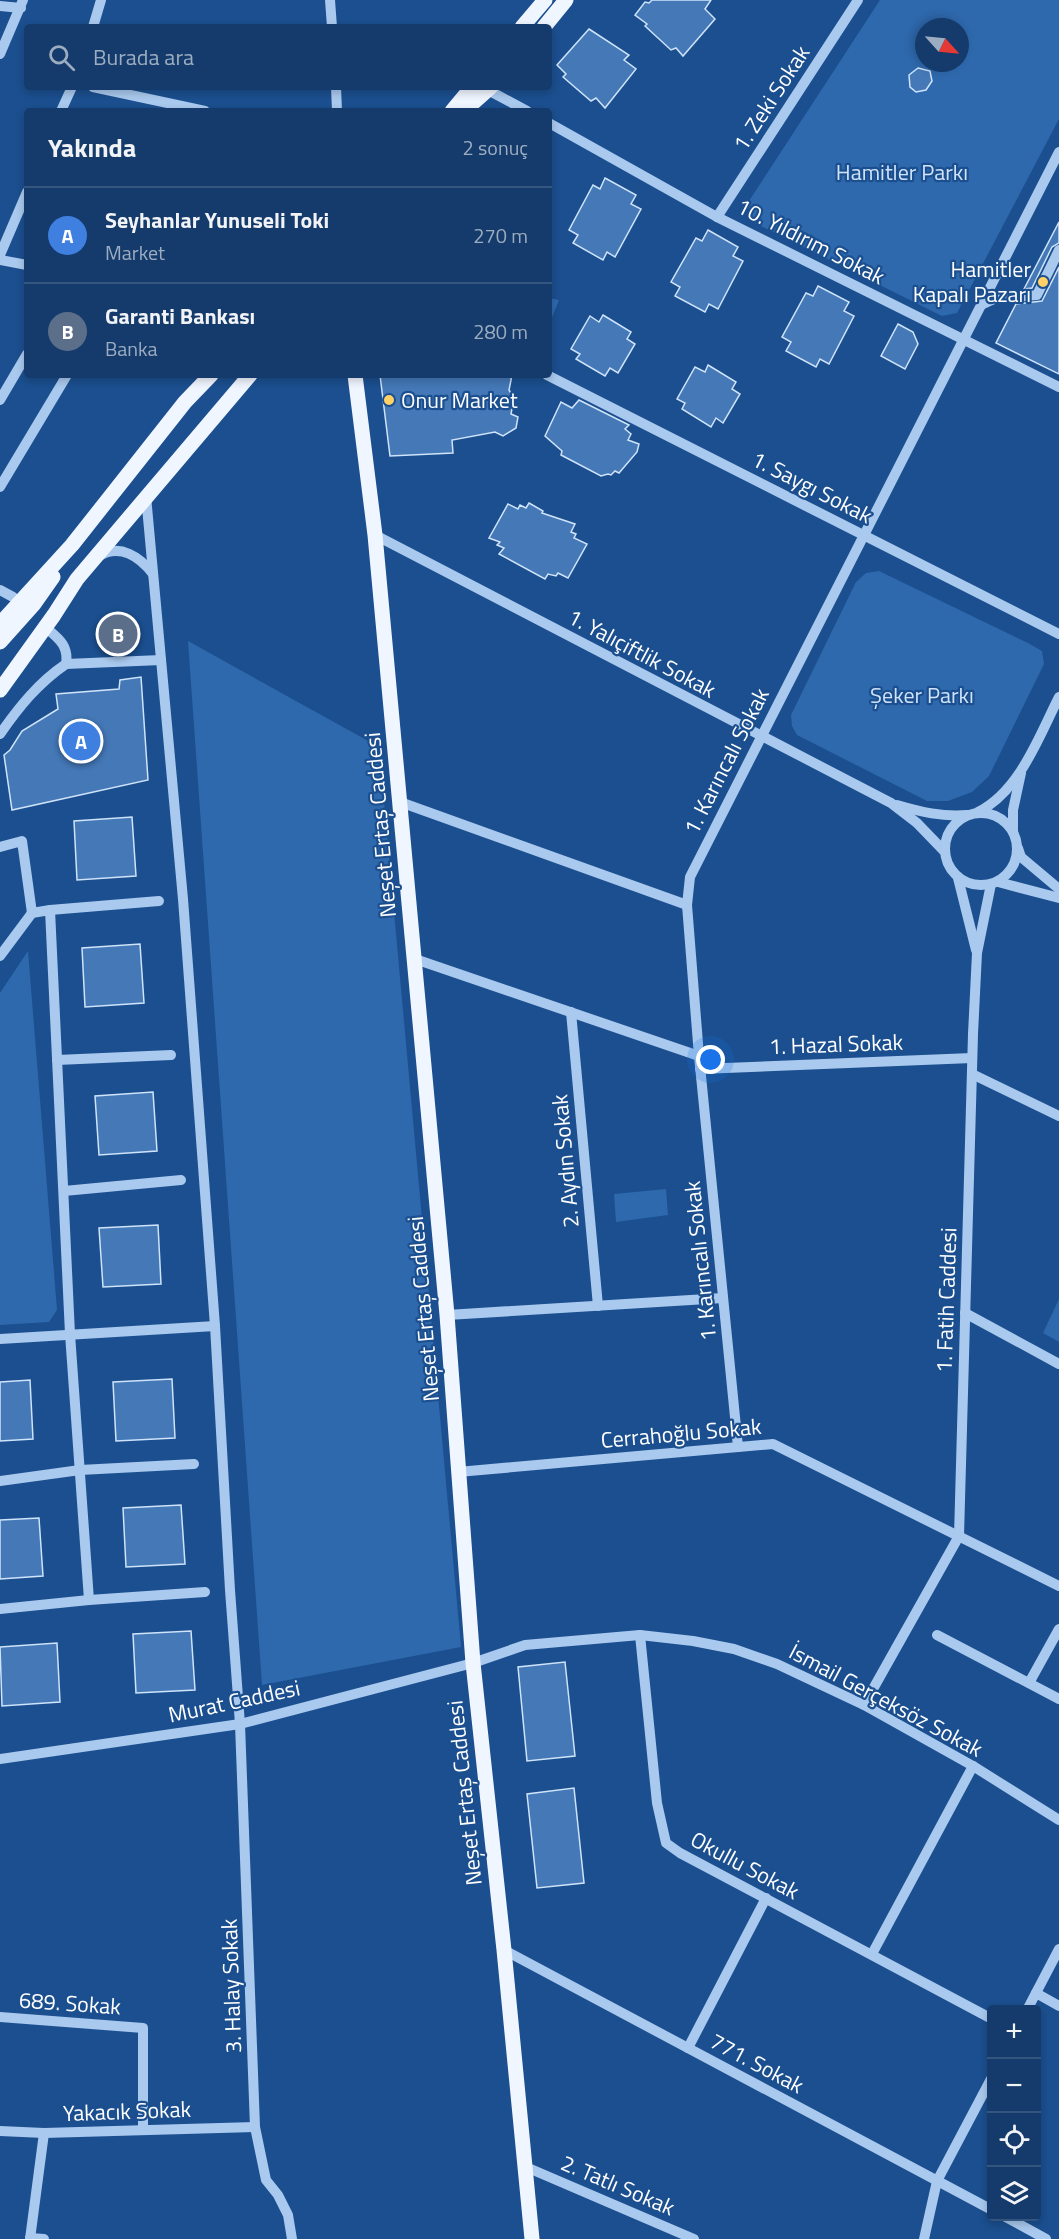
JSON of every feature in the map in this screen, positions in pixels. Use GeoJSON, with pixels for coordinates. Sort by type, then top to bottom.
{"type":"FeatureCollection","features":[{"type":"Feature","properties":{"kind":"main road"},"geometry":{"type":"LineString","coordinates":[[524,24],[544,0]]}},
{"type":"Feature","properties":{"kind":"main road"},"geometry":{"type":"LineString","coordinates":[[546,24],[566,0]]}},
{"type":"Feature","properties":{"kind":"main road"},"geometry":{"type":"LineString","coordinates":[[454,108],[470,90]]}},
{"type":"Feature","properties":{"kind":"main road"},"geometry":{"type":"LineString","coordinates":[[467,108],[488,90]]}},
{"type":"Feature","properties":{"kind":"main road"},"geometry":{"type":"LineString","coordinates":[[0,624],[66,551],[185,402],[208,378]]}},
{"type":"Feature","properties":{"kind":"main road"},"geometry":{"type":"LineString","coordinates":[[0,690],[77,579],[247,378]]}},
{"type":"Feature","properties":{"kind":"main road","name":"Neşet Ertaş Caddesi"},"geometry":{"type":"LineString","coordinates":[[355,378],[375,535],[416,959],[447,1315],[472,1663],[504,1950],[532,2239]]}},
{"type":"Feature","properties":{"kind":"main road"},"geometry":{"type":"LineString","coordinates":[[0,642],[34,604],[58,570],[66,551]]}},
{"type":"Feature","properties":{"kind":"main road"},"geometry":{"type":"LineString","coordinates":[[0,669],[25,654]]}},
{"type":"Feature","properties":{"kind":"street"},"geometry":{"type":"LineString","coordinates":[[94,24],[101,0]]}},
{"type":"Feature","properties":{"kind":"street"},"geometry":{"type":"LineString","coordinates":[[330,0],[332,24]]}},
{"type":"Feature","properties":{"kind":"street","name":"1. Zeki Sokak"},"geometry":{"type":"LineString","coordinates":[[717,217],[858,0]]}},
{"type":"Feature","properties":{"kind":"street"},"geometry":{"type":"LineString","coordinates":[[0,6],[22,4],[0,54]]}},
{"type":"Feature","properties":{"kind":"street"},"geometry":{"type":"LineString","coordinates":[[62,108],[71,90]]}},
{"type":"Feature","properties":{"kind":"street"},"geometry":{"type":"LineString","coordinates":[[107,90],[191,108]]}},
{"type":"Feature","properties":{"kind":"street"},"geometry":{"type":"LineString","coordinates":[[336,90],[337,108]]}},
{"type":"Feature","properties":{"kind":"street"},"geometry":{"type":"LineString","coordinates":[[493,90],[522,108]]}},
{"type":"Feature","properties":{"kind":"street","name":"10. Yıldırım Sokak"},"geometry":{"type":"LineString","coordinates":[[552,125],[717,217],[1059,387]]}},
{"type":"Feature","properties":{"kind":"street","name":"1. Karıncalı Sokak"},"geometry":{"type":"LineString","coordinates":[[738,1447],[700,1069],[687,905],[690,877],[1059,153]]}},
{"type":"Feature","properties":{"kind":"street"},"geometry":{"type":"LineString","coordinates":[[0,255],[24,199]]}},
{"type":"Feature","properties":{"kind":"street"},"geometry":{"type":"LineString","coordinates":[[981,305],[994,299],[1037,295],[1059,250]]}},
{"type":"Feature","properties":{"kind":"street"},"geometry":{"type":"LineString","coordinates":[[0,260],[24,265]]}},
{"type":"Feature","properties":{"kind":"street"},"geometry":{"type":"LineString","coordinates":[[0,400],[24,359]]}},
{"type":"Feature","properties":{"kind":"street"},"geometry":{"type":"LineString","coordinates":[[0,487],[65,378]]}},
{"type":"Feature","properties":{"kind":"street","name":"1. Saygı Sokak"},"geometry":{"type":"LineString","coordinates":[[552,378],[1059,634]]}},
{"type":"Feature","properties":{"kind":"street","name":"3. Halay Sokak"},"geometry":{"type":"LineString","coordinates":[[146,496],[183,899],[215,1326],[240,1724],[255,2127],[266,2180],[278,2195],[288,2215],[292,2239]]}},
{"type":"Feature","properties":{"kind":"street","name":"1. Yalıçiftlik Sokak"},"geometry":{"type":"LineString","coordinates":[[375,535],[760,737],[891,803]]}},
{"type":"Feature","properties":{"kind":"street"},"geometry":{"type":"LineString","coordinates":[[93,559],[107,551],[128,552],[144,563],[153,574]]}},
{"type":"Feature","properties":{"kind":"street"},"geometry":{"type":"LineString","coordinates":[[0,590],[13,597]]}},
{"type":"Feature","properties":{"kind":"street"},"geometry":{"type":"LineString","coordinates":[[45,627],[67,650],[66,664]]}},
{"type":"Feature","properties":{"kind":"street"},"geometry":{"type":"LineString","coordinates":[[0,734],[30,694],[66,664],[161,660]]}},
{"type":"Feature","properties":{"kind":"street"},"geometry":{"type":"LineString","coordinates":[[977,953],[958,878],[946,861],[945,841],[954,825],[991,805],[1023,766],[1059,697]]}},
{"type":"Feature","properties":{"kind":"street"},"geometry":{"type":"LineString","coordinates":[[958,878],[978,886],[994,883],[1007,875],[1013,866],[1017,855],[1012,824],[1013,810],[1023,766]]}},
{"type":"Feature","properties":{"kind":"street"},"geometry":{"type":"LineString","coordinates":[[400,802],[687,905]]}},
{"type":"Feature","properties":{"kind":"street"},"geometry":{"type":"LineString","coordinates":[[891,803],[948,817],[987,813],[998,817],[1007,824],[1015,838],[1021,857],[1059,889]]}},
{"type":"Feature","properties":{"kind":"street"},"geometry":{"type":"LineString","coordinates":[[891,803],[917,823],[944,850]]}},
{"type":"Feature","properties":{"kind":"street"},"geometry":{"type":"LineString","coordinates":[[0,847],[22,841],[32,914]]}},
{"type":"Feature","properties":{"kind":"street"},"geometry":{"type":"LineString","coordinates":[[994,883],[1059,898]]}},
{"type":"Feature","properties":{"kind":"street"},"geometry":{"type":"LineString","coordinates":[[977,953],[994,883]]}},
{"type":"Feature","properties":{"kind":"street"},"geometry":{"type":"LineString","coordinates":[[0,956],[32,914],[50,910],[159,902]]}},
{"type":"Feature","properties":{"kind":"street"},"geometry":{"type":"LineString","coordinates":[[50,910],[70,1334],[89,1600]]}},
{"type":"Feature","properties":{"kind":"street","name":"1. Fatih Caddesi"},"geometry":{"type":"LineString","coordinates":[[959,1536],[977,953]]}},
{"type":"Feature","properties":{"kind":"street"},"geometry":{"type":"LineString","coordinates":[[416,959],[699,1056]]}},
{"type":"Feature","properties":{"kind":"street","name":"2. Aydın Sokak"},"geometry":{"type":"LineString","coordinates":[[571,1012],[598,1306]]}},
{"type":"Feature","properties":{"kind":"street"},"geometry":{"type":"LineString","coordinates":[[57,1060],[171,1055]]}},
{"type":"Feature","properties":{"kind":"street","name":"1. Hazal Sokak"},"geometry":{"type":"LineString","coordinates":[[700,1069],[972,1058]]}},
{"type":"Feature","properties":{"kind":"street"},"geometry":{"type":"LineString","coordinates":[[972,1074],[1059,1116]]}},
{"type":"Feature","properties":{"kind":"street"},"geometry":{"type":"LineString","coordinates":[[64,1191],[180,1180]]}},
{"type":"Feature","properties":{"kind":"street"},"geometry":{"type":"LineString","coordinates":[[447,1315],[723,1298]]}},
{"type":"Feature","properties":{"kind":"street"},"geometry":{"type":"LineString","coordinates":[[965,1313],[1059,1364]]}},
{"type":"Feature","properties":{"kind":"street"},"geometry":{"type":"LineString","coordinates":[[0,1339],[215,1326]]}},
{"type":"Feature","properties":{"kind":"street","name":"Cerrahoğlu Sokak"},"geometry":{"type":"LineString","coordinates":[[458,1472],[773,1444],[959,1536]]}},
{"type":"Feature","properties":{"kind":"street"},"geometry":{"type":"LineString","coordinates":[[0,1481],[80,1470],[194,1464]]}},
{"type":"Feature","properties":{"kind":"street"},"geometry":{"type":"LineString","coordinates":[[864,1705],[959,1536],[1059,1586]]}},
{"type":"Feature","properties":{"kind":"street"},"geometry":{"type":"LineString","coordinates":[[0,1609],[204,1592]]}},
{"type":"Feature","properties":{"kind":"street"},"geometry":{"type":"LineString","coordinates":[[1029,1683],[1059,1629]]}},
{"type":"Feature","properties":{"kind":"street","name":"İsmail Gerçeksöz Sokak"},"geometry":{"type":"LineString","coordinates":[[472,1663],[525,1645],[640,1635],[693,1641],[734,1649],[777,1664],[864,1705],[972,1766],[1059,1820]]}},
{"type":"Feature","properties":{"kind":"street","name":"Okullu Sokak"},"geometry":{"type":"LineString","coordinates":[[640,1635],[657,1803],[666,1842],[680,1853],[987,2016]]}},
{"type":"Feature","properties":{"kind":"street"},"geometry":{"type":"LineString","coordinates":[[937,1635],[1059,1699]]}},
{"type":"Feature","properties":{"kind":"street","name":"Murat Caddesi"},"geometry":{"type":"LineString","coordinates":[[0,1759],[240,1724],[472,1663]]}},
{"type":"Feature","properties":{"kind":"street"},"geometry":{"type":"LineString","coordinates":[[872,1954],[972,1766]]}},
{"type":"Feature","properties":{"kind":"street"},"geometry":{"type":"LineString","coordinates":[[688,2048],[766,1898]]}},
{"type":"Feature","properties":{"kind":"street"},"geometry":{"type":"LineString","coordinates":[[1030,2005],[1059,1949]]}},
{"type":"Feature","properties":{"kind":"street","name":"771. Sokak"},"geometry":{"type":"LineString","coordinates":[[504,1950],[987,2207]]}},
{"type":"Feature","properties":{"kind":"street"},"geometry":{"type":"LineString","coordinates":[[1036,1993],[1059,2006]]}},
{"type":"Feature","properties":{"kind":"street","name":"689. Sokak"},"geometry":{"type":"LineString","coordinates":[[0,2017],[143,2028],[143,2130]]}},
{"type":"Feature","properties":{"kind":"street"},"geometry":{"type":"LineString","coordinates":[[924,2239],[937,2181],[987,2086]]}},
{"type":"Feature","properties":{"kind":"street","name":"Yakacık Sokak"},"geometry":{"type":"LineString","coordinates":[[0,2132],[44,2133],[255,2127]]}},
{"type":"Feature","properties":{"kind":"street"},"geometry":{"type":"LineString","coordinates":[[44,2133],[30,2238],[44,2239]]}},
{"type":"Feature","properties":{"kind":"street","name":"2. Tatlı Sokak"},"geometry":{"type":"LineString","coordinates":[[526,2167],[694,2239]]}},
{"type":"Feature","properties":{"kind":"street"},"geometry":{"type":"LineString","coordinates":[[1012,2221],[1046,2239]]}},
{"type":"Feature","properties":{"kind":"green space","name":"Hamitler Parkı"},"geometry":{"type":"Polygon","coordinates":[[[880,0],[1059,0],[1059,119],[957,313],[942,316],[751,221],[747,204],[880,0]]]}},
{"type":"Feature","properties":{"kind":"green space"},"geometry":{"type":"Polygon","coordinates":[[[552,299],[559,300],[552,318],[552,299]]]}},
{"type":"Feature","properties":{"kind":"green space","name":"Şeker Parkı"},"geometry":{"type":"Polygon","coordinates":[[[879,571],[1042,651],[1044,664],[989,776],[972,792],[948,801],[927,801],[797,735],[792,726],[791,715],[856,582],[866,573],[879,571]]]}},
{"type":"Feature","properties":{"kind":"green space"},"geometry":{"type":"Polygon","coordinates":[[[188,641],[379,747],[461,1647],[262,1685],[188,641]]]}},
{"type":"Feature","properties":{"kind":"green space"},"geometry":{"type":"Polygon","coordinates":[[[28,951],[57,1310],[49,1322],[0,1325],[0,993],[28,951]]]}},
{"type":"Feature","properties":{"kind":"green space"},"geometry":{"type":"Polygon","coordinates":[[[666,1189],[668,1215],[616,1222],[614,1194],[666,1189]]]}},
{"type":"Feature","properties":{"kind":"green space"},"geometry":{"type":"Polygon","coordinates":[[[1059,1299],[1059,1342],[1043,1333],[1059,1299]]]}},
{"type":"Feature","properties":{"kind":"building"},"geometry":{"type":"Polygon","coordinates":[[[652,0],[711,0],[705,9],[715,19],[683,56],[676,48],[671,50],[645,26],[647,24],[635,15],[645,2],[649,3],[652,0]]]}},
{"type":"Feature","properties":{"kind":"building"},"geometry":{"type":"Polygon","coordinates":[[[589,29],[629,55],[624,60],[636,69],[605,108],[596,98],[591,101],[563,77],[566,74],[557,65],[589,29]]]}},
{"type":"Feature","properties":{"kind":"building"},"geometry":{"type":"Polygon","coordinates":[[[915,70],[930,72],[932,81],[926,90],[916,92],[910,87],[909,75],[915,70]]]}},
{"type":"Feature","properties":{"kind":"building"},"geometry":{"type":"Polygon","coordinates":[[[605,178],[636,195],[631,204],[641,209],[615,257],[607,252],[603,260],[573,243],[578,235],[569,230],[593,185],[600,189],[605,178]]]}},
{"type":"Feature","properties":{"kind":"building"},"geometry":{"type":"Polygon","coordinates":[[[1059,222],[1059,243],[1052,247],[1032,288],[1024,289],[1059,222]]]}},
{"type":"Feature","properties":{"kind":"building"},"geometry":{"type":"Polygon","coordinates":[[[708,230],[738,247],[733,256],[743,261],[718,309],[709,304],[705,312],[675,296],[680,287],[671,282],[696,238],[702,241],[708,230]]]}},
{"type":"Feature","properties":{"kind":"building","name":"Hamitler Kapalı Pazarı"},"geometry":{"type":"Polygon","coordinates":[[[1059,267],[1059,374],[996,343],[1016,304],[1042,301],[1059,267]]]}},
{"type":"Feature","properties":{"kind":"building"},"geometry":{"type":"Polygon","coordinates":[[[818,286],[849,302],[844,311],[854,316],[829,364],[820,359],[816,367],[786,351],[791,342],[782,337],[806,293],[813,296],[818,286]]]}},
{"type":"Feature","properties":{"kind":"building"},"geometry":{"type":"Polygon","coordinates":[[[603,315],[631,332],[627,339],[635,344],[618,373],[610,368],[605,376],[576,359],[580,354],[571,349],[590,316],[599,322],[603,315]]]}},
{"type":"Feature","properties":{"kind":"building"},"geometry":{"type":"Polygon","coordinates":[[[898,324],[913,332],[918,344],[905,369],[881,356],[898,324]]]}},
{"type":"Feature","properties":{"kind":"building"},"geometry":{"type":"Polygon","coordinates":[[[708,365],[736,382],[732,389],[740,394],[723,423],[716,418],[711,427],[682,409],[685,403],[677,399],[695,367],[705,372],[708,365]]]}},
{"type":"Feature","properties":{"kind":"building"},"geometry":{"type":"Polygon","coordinates":[[[380,378],[511,378],[509,390],[514,398],[511,414],[518,417],[516,428],[503,436],[495,432],[452,440],[453,453],[390,456],[380,378]]]}},
{"type":"Feature","properties":{"kind":"building"},"geometry":{"type":"Polygon","coordinates":[[[579,400],[629,425],[625,429],[631,434],[628,440],[639,444],[637,452],[619,473],[615,471],[611,475],[601,476],[561,455],[562,451],[545,436],[561,402],[572,408],[579,400]]]}},
{"type":"Feature","properties":{"kind":"building"},"geometry":{"type":"Polygon","coordinates":[[[529,503],[543,511],[542,513],[575,524],[571,532],[576,534],[574,538],[587,544],[568,578],[558,573],[556,576],[548,574],[545,579],[499,554],[504,548],[497,545],[500,542],[489,538],[508,504],[518,509],[520,505],[526,508],[529,503]]]}},
{"type":"Feature","properties":{"kind":"building"},"geometry":{"type":"Polygon","coordinates":[[[141,677],[148,780],[12,810],[4,755],[22,731],[58,709],[56,694],[119,689],[120,680],[141,677]]]}},
{"type":"Feature","properties":{"kind":"building"},"geometry":{"type":"Polygon","coordinates":[[[132,817],[136,876],[77,880],[74,821],[132,817]]]}},
{"type":"Feature","properties":{"kind":"building"},"geometry":{"type":"Polygon","coordinates":[[[140,944],[144,1003],[85,1007],[82,948],[140,944]]]}},
{"type":"Feature","properties":{"kind":"building"},"geometry":{"type":"Polygon","coordinates":[[[153,1092],[157,1151],[99,1155],[95,1096],[153,1092]]]}},
{"type":"Feature","properties":{"kind":"building"},"geometry":{"type":"Polygon","coordinates":[[[158,1225],[161,1284],[103,1287],[99,1228],[158,1225]]]}},
{"type":"Feature","properties":{"kind":"building"},"geometry":{"type":"Polygon","coordinates":[[[172,1379],[175,1438],[116,1441],[113,1382],[172,1379]]]}},
{"type":"Feature","properties":{"kind":"building"},"geometry":{"type":"Polygon","coordinates":[[[30,1380],[33,1439],[0,1441],[0,1382],[30,1380]]]}},
{"type":"Feature","properties":{"kind":"building"},"geometry":{"type":"Polygon","coordinates":[[[181,1505],[185,1564],[126,1567],[123,1508],[181,1505]]]}},
{"type":"Feature","properties":{"kind":"building"},"geometry":{"type":"Polygon","coordinates":[[[39,1518],[43,1576],[0,1579],[0,1520],[39,1518]]]}},
{"type":"Feature","properties":{"kind":"building"},"geometry":{"type":"Polygon","coordinates":[[[191,1631],[195,1690],[136,1693],[133,1634],[191,1631]]]}},
{"type":"Feature","properties":{"kind":"building"},"geometry":{"type":"Polygon","coordinates":[[[57,1643],[60,1702],[2,1706],[0,1647],[57,1643]]]}},
{"type":"Feature","properties":{"kind":"building"},"geometry":{"type":"Polygon","coordinates":[[[565,1662],[575,1756],[527,1761],[518,1667],[565,1662]]]}},
{"type":"Feature","properties":{"kind":"building"},"geometry":{"type":"Polygon","coordinates":[[[574,1788],[584,1883],[537,1888],[527,1794],[574,1788]]]}},
{"type":"Feature","properties":{"kind":"place","name":"Hamitler Kapalı Pazarı"},"geometry":{"type":"Point","coordinates":[1043,282]}},
{"type":"Feature","properties":{"kind":"place","name":"Onur Market"},"geometry":{"type":"Point","coordinates":[389,400]}},
{"type":"Feature","properties":{"kind":"place","name":"Garanti Bankası"},"geometry":{"type":"Point","coordinates":[118,634]}},
{"type":"Feature","properties":{"kind":"place","name":"Seyhanlar Yunuseli Toki"},"geometry":{"type":"Point","coordinates":[81,741]}}]}
